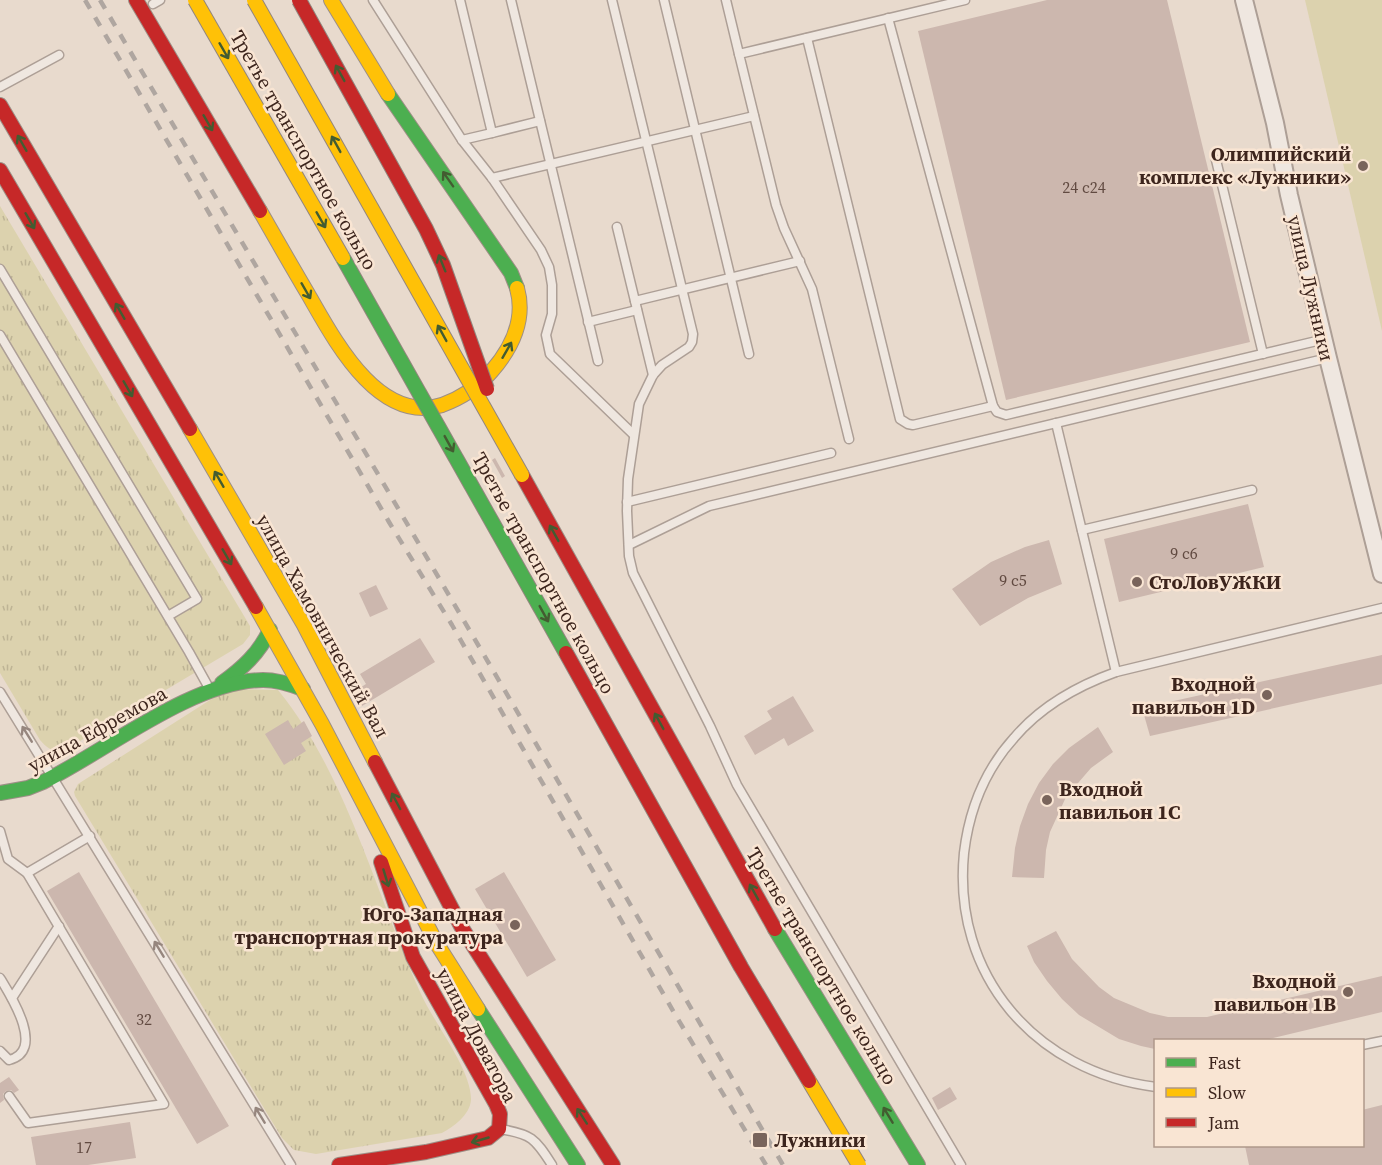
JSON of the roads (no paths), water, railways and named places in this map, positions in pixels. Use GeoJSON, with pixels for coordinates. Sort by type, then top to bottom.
{"type":"FeatureCollection","features":[{"type":"Feature","properties":{"kind":"main road"},"geometry":{"type":"LineString","coordinates":[[136,0],[338,345],[368,382],[397,402],[424,409],[453,402],[482,381],[509,349],[518,325],[520,305],[518,289],[512,273],[387,93],[331,0]]}},
{"type":"Feature","properties":{"kind":"main road","name":"Третье транспортное кольцо"},"geometry":{"type":"LineString","coordinates":[[195,0],[424,398],[741,967],[859,1165]]}},
{"type":"Feature","properties":{"kind":"main road","name":"Третье транспортное кольцо"},"geometry":{"type":"LineString","coordinates":[[254,0],[783,943],[918,1165]]}},
{"type":"Feature","properties":{"kind":"main road"},"geometry":{"type":"LineString","coordinates":[[299,0],[426,229],[443,265],[497,416],[522,475]]}},
{"type":"Feature","properties":{"kind":"main road","name":"улица Хамовнический Вал"},"geometry":{"type":"LineString","coordinates":[[0,105],[291,602],[462,928],[613,1165]]}},
{"type":"Feature","properties":{"kind":"main road"},"geometry":{"type":"LineString","coordinates":[[0,170],[270,630],[363,802],[436,944],[578,1165]]}},
{"type":"Feature","properties":{"kind":"main road","name":"улица Ефремова"},"geometry":{"type":"LineString","coordinates":[[230,686],[271,657],[279,646],[291,602]]}},
{"type":"Feature","properties":{"kind":"main road","name":"улица Ефремова"},"geometry":{"type":"LineString","coordinates":[[0,793],[32,787],[53,777],[176,707],[210,691],[249,664],[259,653],[270,630]]}},
{"type":"Feature","properties":{"kind":"main road","name":"улица Ефремова"},"geometry":{"type":"LineString","coordinates":[[210,691],[262,680],[286,682],[303,689]]}},
{"type":"Feature","properties":{"kind":"main road","name":"улица Доватора"},"geometry":{"type":"LineString","coordinates":[[339,1165],[426,1152],[488,1138],[499,1129],[500,1114],[413,957],[363,802]]}},
{"type":"Feature","properties":{"kind":"street","name":"улица Лужники"},"geometry":{"type":"LineString","coordinates":[[1244,0],[1275,123],[1289,195],[1328,358],[1382,574]]}},
{"type":"Feature","properties":{"kind":"lane"},"geometry":{"type":"LineString","coordinates":[[373,0],[462,140],[492,178],[541,250],[549,267],[553,297],[552,314],[546,335],[550,354],[633,434]]}},
{"type":"Feature","properties":{"kind":"lane"},"geometry":{"type":"LineString","coordinates":[[460,0],[492,133]]}},
{"type":"Feature","properties":{"kind":"lane"},"geometry":{"type":"LineString","coordinates":[[511,0],[598,361]]}},
{"type":"Feature","properties":{"kind":"lane"},"geometry":{"type":"LineString","coordinates":[[612,0],[693,334],[692,342],[685,350],[662,365],[653,375],[639,404],[633,434],[627,502],[628,545],[633,573],[710,726],[736,785],[961,1165]]}},
{"type":"Feature","properties":{"kind":"lane"},"geometry":{"type":"LineString","coordinates":[[664,0],[749,354]]}},
{"type":"Feature","properties":{"kind":"lane"},"geometry":{"type":"LineString","coordinates":[[726,0],[776,206],[812,289],[849,439]]}},
{"type":"Feature","properties":{"kind":"lane"},"geometry":{"type":"LineString","coordinates":[[739,54],[965,0]]}},
{"type":"Feature","properties":{"kind":"lane"},"geometry":{"type":"LineString","coordinates":[[888,18],[993,406],[999,413],[1006,415],[1325,339]]}},
{"type":"Feature","properties":{"kind":"lane"},"geometry":{"type":"LineString","coordinates":[[807,38],[900,419],[913,425],[993,406]]}},
{"type":"Feature","properties":{"kind":"lane"},"geometry":{"type":"LineString","coordinates":[[0,87],[59,55]]}},
{"type":"Feature","properties":{"kind":"lane"},"geometry":{"type":"LineString","coordinates":[[492,178],[754,116]]}},
{"type":"Feature","properties":{"kind":"lane"},"geometry":{"type":"LineString","coordinates":[[462,140],[540,121]]}},
{"type":"Feature","properties":{"kind":"lane"},"geometry":{"type":"LineString","coordinates":[[1216,160],[1263,354]]}},
{"type":"Feature","properties":{"kind":"lane"},"geometry":{"type":"LineString","coordinates":[[617,226],[653,375]]}},
{"type":"Feature","properties":{"kind":"lane"},"geometry":{"type":"LineString","coordinates":[[635,301],[800,261]]}},
{"type":"Feature","properties":{"kind":"lane"},"geometry":{"type":"LineString","coordinates":[[0,269],[197,599],[168,616]]}},
{"type":"Feature","properties":{"kind":"lane"},"geometry":{"type":"LineString","coordinates":[[588,322],[638,310]]}},
{"type":"Feature","properties":{"kind":"lane"},"geometry":{"type":"LineString","coordinates":[[0,335],[168,616],[210,691]]}},
{"type":"Feature","properties":{"kind":"lane"},"geometry":{"type":"LineString","coordinates":[[628,545],[709,506],[1328,358]]}},
{"type":"Feature","properties":{"kind":"lane"},"geometry":{"type":"LineString","coordinates":[[1056,423],[1116,672]]}},
{"type":"Feature","properties":{"kind":"lane"},"geometry":{"type":"LineString","coordinates":[[627,502],[831,453]]}},
{"type":"Feature","properties":{"kind":"lane"},"geometry":{"type":"LineString","coordinates":[[1082,530],[1252,490]]}},
{"type":"Feature","properties":{"kind":"lane"},"geometry":{"type":"LineString","coordinates":[[1154,1087],[1131,1084],[1104,1076],[1056,1052],[1022,1023],[992,985],[981,965],[967,926],[963,904],[962,880],[966,832],[983,784],[1014,738],[1039,713],[1084,684],[1116,672],[1382,608]]}},
{"type":"Feature","properties":{"kind":"lane"},"geometry":{"type":"LineString","coordinates":[[0,692],[291,1165]]}},
{"type":"Feature","properties":{"kind":"lane"},"geometry":{"type":"LineString","coordinates":[[0,831],[8,859],[27,873],[164,1104],[27,1123],[9,1096]]}},
{"type":"Feature","properties":{"kind":"lane"},"geometry":{"type":"LineString","coordinates":[[27,873],[90,836]]}},
{"type":"Feature","properties":{"kind":"lane"},"geometry":{"type":"LineString","coordinates":[[12,998],[59,926]]}},
{"type":"Feature","properties":{"kind":"lane"},"geometry":{"type":"LineString","coordinates":[[0,978],[12,998],[27,1039],[24,1048],[15,1059],[9,1060],[0,1051]]}},
{"type":"Feature","properties":{"kind":"lane"},"geometry":{"type":"LineString","coordinates":[[1364,1046],[1382,1041]]}},
{"type":"Feature","properties":{"kind":"lane"},"geometry":{"type":"LineString","coordinates":[[499,1129],[522,1133],[531,1138],[539,1144],[552,1165]]}},
{"type":"Feature","properties":{"kind":"railway"},"geometry":{"type":"LineString","coordinates":[[85,0],[389,522],[452,625],[676,1016],[766,1165]]}},
{"type":"Feature","properties":{"kind":"railway"},"geometry":{"type":"LineString","coordinates":[[100,0],[783,1165]]}},
{"type":"Feature","properties":{"kind":"place","name":"Олимпийский комплекс «Лужники»"},"geometry":{"type":"Point","coordinates":[1363,166]}},
{"type":"Feature","properties":{"kind":"place","name":"СтоЛовУЖКИ"},"geometry":{"type":"Point","coordinates":[1137,582]}},
{"type":"Feature","properties":{"kind":"place","name":"Входной павильон 1D"},"geometry":{"type":"Point","coordinates":[1267,695]}},
{"type":"Feature","properties":{"kind":"place","name":"Входной павильон 1C"},"geometry":{"type":"Point","coordinates":[1047,800]}},
{"type":"Feature","properties":{"kind":"place","name":"Юго-Западная транспортная прокуратура"},"geometry":{"type":"Point","coordinates":[515,925]}},
{"type":"Feature","properties":{"kind":"place","name":"Входной павильон 1B"},"geometry":{"type":"Point","coordinates":[1348,992]}},
{"type":"Feature","properties":{"kind":"place","name":"Лужники"},"geometry":{"type":"Point","coordinates":[760,1140]}}]}
